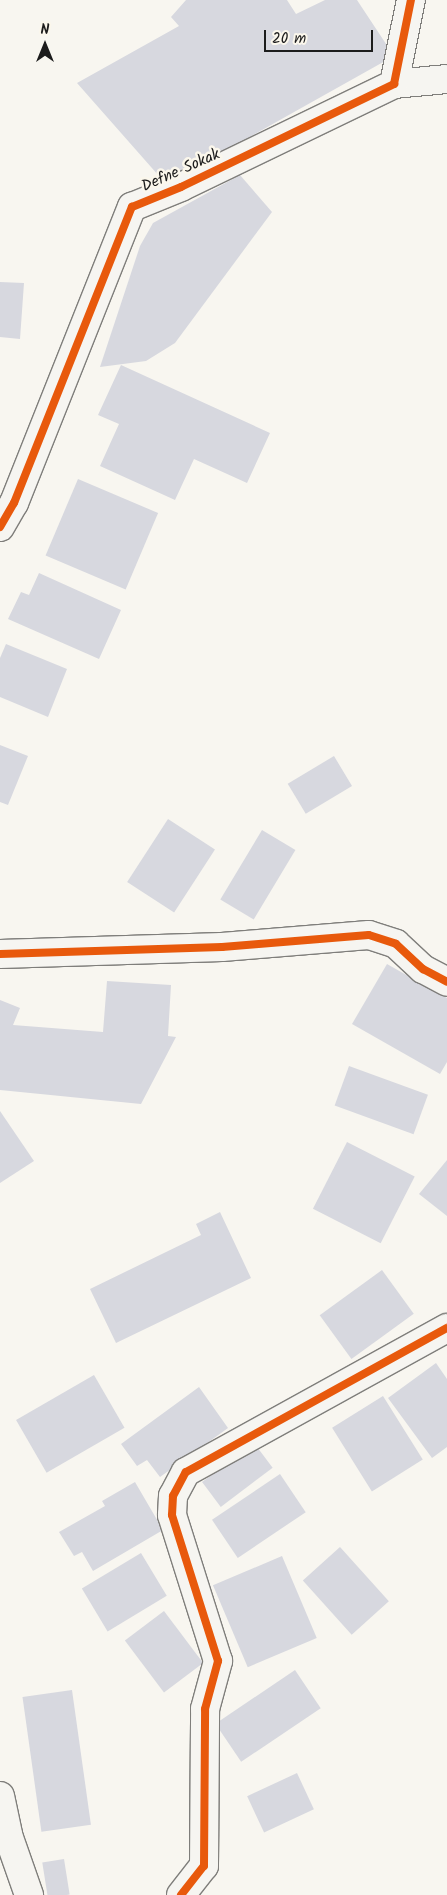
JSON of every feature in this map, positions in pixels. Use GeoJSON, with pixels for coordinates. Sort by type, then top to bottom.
{"type":"FeatureCollection","features":[{"type":"Feature","properties":{"kind":"street"},"geometry":{"type":"LineString","coordinates":[[411,0],[394,84],[447,79]]}},
{"type":"Feature","properties":{"kind":"street","name":"Defne Sokak"},"geometry":{"type":"LineString","coordinates":[[0,527],[14,503],[132,207],[181,188],[394,84]]}},
{"type":"Feature","properties":{"kind":"street"},"geometry":{"type":"LineString","coordinates":[[0,954],[222,948],[369,936],[396,944],[423,969],[447,982]]}},
{"type":"Feature","properties":{"kind":"street"},"geometry":{"type":"LineString","coordinates":[[181,1895],[204,1866],[205,1709],[218,1661],[172,1515],[173,1496],[186,1472],[447,1328]]}},
{"type":"Feature","properties":{"kind":"street"},"geometry":{"type":"LineString","coordinates":[[0,1796],[8,1834],[29,1895]]}},
{"type":"Feature","properties":{"kind":"building"},"geometry":{"type":"Polygon","coordinates":[[[186,0],[287,0],[296,14],[325,0],[357,0],[394,56],[166,184],[77,83],[179,26],[171,17],[186,0]]]}},
{"type":"Feature","properties":{"kind":"building"},"geometry":{"type":"Polygon","coordinates":[[[240,175],[272,212],[175,343],[146,361],[100,367],[140,246],[153,223],[240,175]]]}},
{"type":"Feature","properties":{"kind":"building"},"geometry":{"type":"Polygon","coordinates":[[[0,282],[24,283],[20,339],[0,337],[0,282]]]}},
{"type":"Feature","properties":{"kind":"building"},"geometry":{"type":"Polygon","coordinates":[[[121,365],[270,433],[247,483],[194,459],[175,500],[100,466],[119,424],[98,415],[121,365]]]}},
{"type":"Feature","properties":{"kind":"building"},"geometry":{"type":"Polygon","coordinates":[[[78,479],[158,513],[126,589],[46,555],[78,479]]]}},
{"type":"Feature","properties":{"kind":"building"},"geometry":{"type":"Polygon","coordinates":[[[39,573],[121,610],[99,659],[8,619],[21,592],[29,595],[39,573]]]}},
{"type":"Feature","properties":{"kind":"building"},"geometry":{"type":"Polygon","coordinates":[[[6,644],[67,669],[48,717],[0,697],[0,658],[6,644]]]}},
{"type":"Feature","properties":{"kind":"building"},"geometry":{"type":"Polygon","coordinates":[[[0,745],[28,756],[8,805],[0,802],[0,745]]]}},
{"type":"Feature","properties":{"kind":"building"},"geometry":{"type":"Polygon","coordinates":[[[334,756],[352,786],[306,814],[288,784],[334,756]]]}},
{"type":"Feature","properties":{"kind":"building"},"geometry":{"type":"Polygon","coordinates":[[[168,819],[215,849],[174,912],[127,882],[168,819]]]}},
{"type":"Feature","properties":{"kind":"building"},"geometry":{"type":"Polygon","coordinates":[[[262,830],[295,850],[254,920],[220,899],[262,830]]]}},
{"type":"Feature","properties":{"kind":"building"},"geometry":{"type":"Polygon","coordinates":[[[387,964],[447,998],[447,1062],[440,1074],[352,1024],[387,964]]]}},
{"type":"Feature","properties":{"kind":"building"},"geometry":{"type":"Polygon","coordinates":[[[107,981],[171,985],[168,1036],[176,1037],[141,1104],[0,1090],[0,1000],[20,1008],[13,1025],[103,1032],[107,981]]]}},
{"type":"Feature","properties":{"kind":"building"},"geometry":{"type":"Polygon","coordinates":[[[349,1066],[428,1095],[414,1134],[335,1105],[349,1066]]]}},
{"type":"Feature","properties":{"kind":"building"},"geometry":{"type":"Polygon","coordinates":[[[0,1111],[34,1161],[0,1183],[0,1111]]]}},
{"type":"Feature","properties":{"kind":"building"},"geometry":{"type":"Polygon","coordinates":[[[347,1142],[415,1177],[381,1243],[313,1209],[347,1142]]]}},
{"type":"Feature","properties":{"kind":"building"},"geometry":{"type":"Polygon","coordinates":[[[447,1160],[447,1216],[419,1194],[447,1160]]]}},
{"type":"Feature","properties":{"kind":"building"},"geometry":{"type":"Polygon","coordinates":[[[220,1212],[251,1278],[116,1343],[90,1289],[201,1235],[196,1224],[220,1212]]]}},
{"type":"Feature","properties":{"kind":"building"},"geometry":{"type":"Polygon","coordinates":[[[382,1270],[414,1314],[351,1359],[320,1315],[382,1270]]]}},
{"type":"Feature","properties":{"kind":"building"},"geometry":{"type":"Polygon","coordinates":[[[436,1363],[447,1379],[447,1447],[432,1458],[388,1398],[436,1363]]]}},
{"type":"Feature","properties":{"kind":"building"},"geometry":{"type":"Polygon","coordinates":[[[94,1375],[124,1428],[47,1473],[16,1420],[94,1375]]]}},
{"type":"Feature","properties":{"kind":"building"},"geometry":{"type":"Polygon","coordinates":[[[199,1387],[228,1428],[160,1477],[147,1460],[137,1466],[121,1444],[199,1387]]]}},
{"type":"Feature","properties":{"kind":"building"},"geometry":{"type":"Polygon","coordinates":[[[383,1396],[423,1460],[372,1491],[332,1428],[383,1396]]]}},
{"type":"Feature","properties":{"kind":"building"},"geometry":{"type":"Polygon","coordinates":[[[254,1443],[273,1468],[221,1507],[202,1482],[254,1443]]]}},
{"type":"Feature","properties":{"kind":"building"},"geometry":{"type":"Polygon","coordinates":[[[280,1474],[306,1512],[238,1558],[212,1520],[280,1474]]]}},
{"type":"Feature","properties":{"kind":"building"},"geometry":{"type":"Polygon","coordinates":[[[135,1482],[163,1530],[93,1571],[82,1552],[74,1556],[59,1532],[105,1506],[102,1501],[135,1482]]]}},
{"type":"Feature","properties":{"kind":"building"},"geometry":{"type":"Polygon","coordinates":[[[340,1547],[389,1601],[352,1635],[303,1580],[340,1547]]]}},
{"type":"Feature","properties":{"kind":"building"},"geometry":{"type":"Polygon","coordinates":[[[141,1553],[167,1596],[108,1631],[82,1589],[141,1553]]]}},
{"type":"Feature","properties":{"kind":"building"},"geometry":{"type":"Polygon","coordinates":[[[282,1556],[317,1638],[248,1667],[213,1585],[282,1556]]]}},
{"type":"Feature","properties":{"kind":"building"},"geometry":{"type":"Polygon","coordinates":[[[164,1611],[203,1663],[164,1692],[125,1640],[164,1611]]]}},
{"type":"Feature","properties":{"kind":"building"},"geometry":{"type":"Polygon","coordinates":[[[295,1670],[321,1708],[241,1762],[215,1724],[295,1670]]]}},
{"type":"Feature","properties":{"kind":"building"},"geometry":{"type":"Polygon","coordinates":[[[72,1690],[91,1825],[41,1832],[22,1697],[72,1690]]]}},
{"type":"Feature","properties":{"kind":"building"},"geometry":{"type":"Polygon","coordinates":[[[297,1773],[314,1809],[264,1832],[247,1796],[297,1773]]]}},
{"type":"Feature","properties":{"kind":"building"},"geometry":{"type":"Polygon","coordinates":[[[64,1859],[70,1895],[47,1895],[42,1862],[64,1859]]]}},
{"type":"Feature","properties":{"kind":"cycle path"},"geometry":{"type":"LineString","coordinates":[[0,527],[14,503],[132,207],[181,187],[394,84],[411,0]]}},
{"type":"Feature","properties":{"kind":"cycle path"},"geometry":{"type":"LineString","coordinates":[[0,954],[222,947],[369,935],[396,944],[423,969],[447,982]]}},
{"type":"Feature","properties":{"kind":"cycle path"},"geometry":{"type":"LineString","coordinates":[[181,1895],[204,1866],[205,1709],[218,1661],[172,1515],[173,1496],[186,1472],[447,1328]]}}]}
